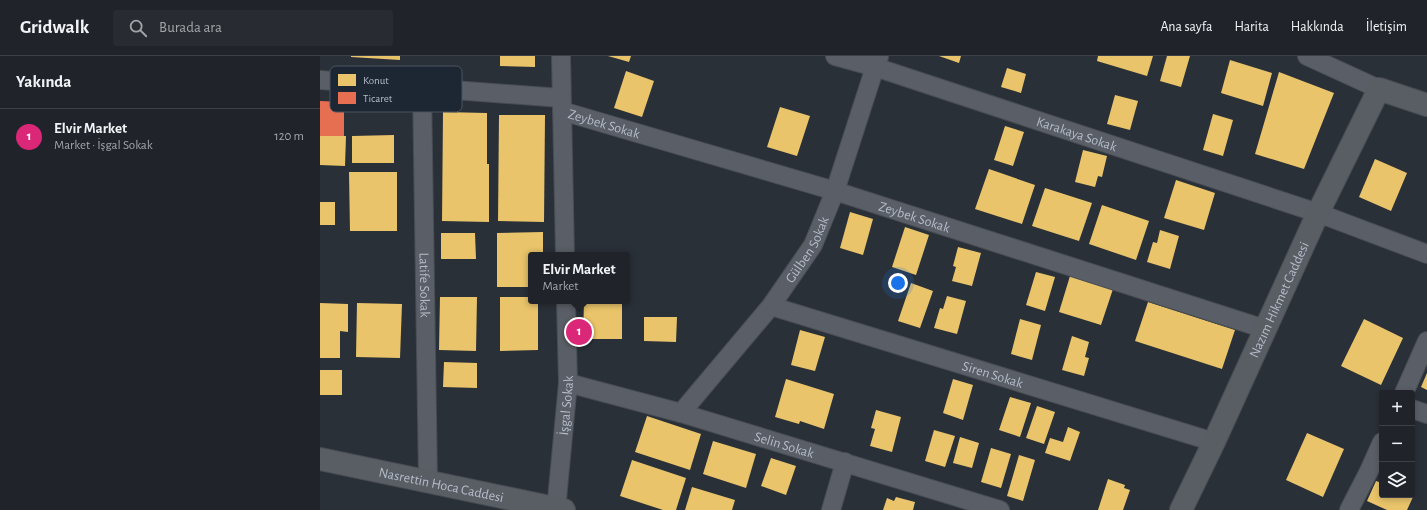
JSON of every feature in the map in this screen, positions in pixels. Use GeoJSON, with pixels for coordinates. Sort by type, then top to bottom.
{"type":"FeatureCollection","features":[{"type":"Feature","properties":{"kind":"street"},"geometry":{"type":"LineString","coordinates":[[560,56],[565,252]]}},
{"type":"Feature","properties":{"kind":"street","name":"Karakaya Sokak"},"geometry":{"type":"LineString","coordinates":[[835,56],[877,62],[1318,213],[1427,254]]}},
{"type":"Feature","properties":{"kind":"street"},"geometry":{"type":"LineString","coordinates":[[1307,56],[1379,89],[1427,105]]}},
{"type":"Feature","properties":{"kind":"street","name":"Gülben Sokak"},"geometry":{"type":"LineString","coordinates":[[681,413],[771,306],[813,245],[835,191],[877,62]]}},
{"type":"Feature","properties":{"kind":"street","name":"Zeybek Sokak"},"geometry":{"type":"LineString","coordinates":[[320,80],[330,81]]}},
{"type":"Feature","properties":{"kind":"street","name":"Nazım Hikmet Caddesi"},"geometry":{"type":"LineString","coordinates":[[1181,510],[1214,442],[1318,213],[1379,89]]}},
{"type":"Feature","properties":{"kind":"street","name":"Zeybek Sokak"},"geometry":{"type":"LineString","coordinates":[[462,93],[562,104],[1265,329]]}},
{"type":"Feature","properties":{"kind":"street","name":"Latife Sokak"},"geometry":{"type":"LineString","coordinates":[[422,112],[428,481]]}},
{"type":"Feature","properties":{"kind":"street","name":"İşgal Sokak"},"geometry":{"type":"LineString","coordinates":[[559,509],[568,382],[566,304]]}},
{"type":"Feature","properties":{"kind":"street","name":"Siren Sokak"},"geometry":{"type":"LineString","coordinates":[[771,306],[1214,442]]}},
{"type":"Feature","properties":{"kind":"street"},"geometry":{"type":"LineString","coordinates":[[1405,390],[1427,341]]}},
{"type":"Feature","properties":{"kind":"street","name":"Selin Sokak"},"geometry":{"type":"LineString","coordinates":[[568,382],[681,413],[1000,510]]}},
{"type":"Feature","properties":{"kind":"street"},"geometry":{"type":"LineString","coordinates":[[1415,410],[1427,414]]}},
{"type":"Feature","properties":{"kind":"street"},"geometry":{"type":"LineString","coordinates":[[1349,510],[1379,449]]}},
{"type":"Feature","properties":{"kind":"street","name":"Nasrettin Hoca Caddesi"},"geometry":{"type":"LineString","coordinates":[[320,459],[559,509]]}},
{"type":"Feature","properties":{"kind":"street"},"geometry":{"type":"LineString","coordinates":[[831,510],[845,462]]}},
{"type":"Feature","properties":{"kind":"building: Konut"},"geometry":{"type":"Polygon","coordinates":[[[400,56],[400,60],[351,57],[400,56]]]}},
{"type":"Feature","properties":{"kind":"building: Konut"},"geometry":{"type":"Polygon","coordinates":[[[500,56],[535,56],[535,67],[500,66],[500,56]]]}},
{"type":"Feature","properties":{"kind":"building: Konut"},"geometry":{"type":"Polygon","coordinates":[[[608,56],[631,56],[629,62],[608,56]]]}},
{"type":"Feature","properties":{"kind":"building: Konut"},"geometry":{"type":"Polygon","coordinates":[[[939,56],[961,56],[959,63],[939,56]]]}},
{"type":"Feature","properties":{"kind":"building: Konut"},"geometry":{"type":"Polygon","coordinates":[[[1098,56],[1153,56],[1147,76],[1097,61],[1098,56]]]}},
{"type":"Feature","properties":{"kind":"building: Konut"},"geometry":{"type":"Polygon","coordinates":[[[1167,56],[1190,56],[1181,87],[1160,81],[1167,56]]]}},
{"type":"Feature","properties":{"kind":"building: Konut"},"geometry":{"type":"Polygon","coordinates":[[[1230,60],[1272,73],[1263,106],[1221,93],[1230,60]]]}},
{"type":"Feature","properties":{"kind":"building: Konut"},"geometry":{"type":"Polygon","coordinates":[[[1007,68],[1026,74],[1021,93],[1001,87],[1007,68]]]}},
{"type":"Feature","properties":{"kind":"building: Konut"},"geometry":{"type":"Polygon","coordinates":[[[626,71],[654,81],[642,117],[614,108],[626,71]]]}},
{"type":"Feature","properties":{"kind":"building: Konut"},"geometry":{"type":"Polygon","coordinates":[[[1279,72],[1334,93],[1304,169],[1255,154],[1279,72]]]}},
{"type":"Feature","properties":{"kind":"building: Konut"},"geometry":{"type":"Polygon","coordinates":[[[1115,95],[1138,101],[1130,130],[1107,124],[1115,95]]]}},
{"type":"Feature","properties":{"kind":"building: Konut"},"geometry":{"type":"Polygon","coordinates":[[[780,107],[810,116],[797,156],[767,147],[780,107]]]}},
{"type":"Feature","properties":{"kind":"building: Konut"},"geometry":{"type":"Polygon","coordinates":[[[443,112],[487,113],[489,222],[442,221],[443,112]]]}},
{"type":"Feature","properties":{"kind":"building: Konut"},"geometry":{"type":"Polygon","coordinates":[[[1213,114],[1233,120],[1223,156],[1203,150],[1213,114]]]}},
{"type":"Feature","properties":{"kind":"building: Konut"},"geometry":{"type":"Polygon","coordinates":[[[499,115],[545,115],[544,222],[498,221],[499,115]]]}},
{"type":"Feature","properties":{"kind":"building: Konut"},"geometry":{"type":"Polygon","coordinates":[[[1005,126],[1024,132],[1013,166],[994,160],[1005,126]]]}},
{"type":"Feature","properties":{"kind":"building: Konut"},"geometry":{"type":"Polygon","coordinates":[[[394,135],[394,163],[352,163],[352,136],[394,135]]]}},
{"type":"Feature","properties":{"kind":"building: Konut"},"geometry":{"type":"Polygon","coordinates":[[[320,136],[346,136],[345,166],[320,165],[320,136]]]}},
{"type":"Feature","properties":{"kind":"building: Konut"},"geometry":{"type":"Polygon","coordinates":[[[1083,150],[1107,156],[1102,177],[1098,176],[1095,187],[1075,182],[1083,150]]]}},
{"type":"Feature","properties":{"kind":"building: Konut"},"geometry":{"type":"Polygon","coordinates":[[[1375,159],[1407,173],[1391,211],[1359,197],[1375,159]]]}},
{"type":"Feature","properties":{"kind":"building: Konut"},"geometry":{"type":"Polygon","coordinates":[[[989,169],[1035,185],[1022,224],[975,209],[989,169]]]}},
{"type":"Feature","properties":{"kind":"building: Konut"},"geometry":{"type":"Polygon","coordinates":[[[349,172],[397,172],[397,231],[350,231],[349,172]]]}},
{"type":"Feature","properties":{"kind":"building: Konut"},"geometry":{"type":"Polygon","coordinates":[[[1176,180],[1215,193],[1204,230],[1164,218],[1176,180]]]}},
{"type":"Feature","properties":{"kind":"building: Konut"},"geometry":{"type":"Polygon","coordinates":[[[1045,188],[1092,203],[1079,241],[1032,226],[1045,188]]]}},
{"type":"Feature","properties":{"kind":"building: Konut"},"geometry":{"type":"Polygon","coordinates":[[[320,202],[335,202],[335,225],[320,225],[320,202]]]}},
{"type":"Feature","properties":{"kind":"building: Konut"},"geometry":{"type":"Polygon","coordinates":[[[1102,205],[1149,221],[1136,260],[1089,244],[1102,205]]]}},
{"type":"Feature","properties":{"kind":"building: Konut"},"geometry":{"type":"Polygon","coordinates":[[[850,212],[873,219],[863,255],[840,248],[850,212]]]}},
{"type":"Feature","properties":{"kind":"building: Konut"},"geometry":{"type":"Polygon","coordinates":[[[905,227],[929,235],[916,275],[892,267],[905,227]]]}},
{"type":"Feature","properties":{"kind":"building: Konut"},"geometry":{"type":"Polygon","coordinates":[[[1160,230],[1179,236],[1170,269],[1147,262],[1153,242],[1157,243],[1160,230]]]}},
{"type":"Feature","properties":{"kind":"building: Konut"},"geometry":{"type":"Polygon","coordinates":[[[543,232],[543,252],[528,252],[528,287],[497,287],[497,233],[543,232]]]}},
{"type":"Feature","properties":{"kind":"building: Konut"},"geometry":{"type":"Polygon","coordinates":[[[441,233],[475,233],[476,259],[441,259],[441,233]]]}},
{"type":"Feature","properties":{"kind":"building: Konut"},"geometry":{"type":"Polygon","coordinates":[[[958,247],[981,253],[972,286],[952,281],[956,267],[953,266],[958,247]]]}},
{"type":"Feature","properties":{"kind":"building: Konut"},"geometry":{"type":"Polygon","coordinates":[[[1036,272],[1055,277],[1045,311],[1026,305],[1036,272]]]}},
{"type":"Feature","properties":{"kind":"building: Konut"},"geometry":{"type":"Polygon","coordinates":[[[1070,276],[1113,289],[1101,325],[1059,312],[1070,276]]]}},
{"type":"Feature","properties":{"kind":"building: Konut"},"geometry":{"type":"Polygon","coordinates":[[[911,283],[933,291],[920,328],[898,321],[911,283]]]}},
{"type":"Feature","properties":{"kind":"building: Konut"},"geometry":{"type":"Polygon","coordinates":[[[947,296],[966,301],[957,334],[934,328],[940,308],[943,309],[947,296]]]}},
{"type":"Feature","properties":{"kind":"building: Konut"},"geometry":{"type":"Polygon","coordinates":[[[440,297],[477,297],[476,351],[439,350],[440,297]]]}},
{"type":"Feature","properties":{"kind":"building: Konut"},"geometry":{"type":"Polygon","coordinates":[[[500,297],[528,297],[528,304],[538,304],[538,350],[500,351],[500,297]]]}},
{"type":"Feature","properties":{"kind":"building: Konut"},"geometry":{"type":"Polygon","coordinates":[[[1148,302],[1235,330],[1222,369],[1135,341],[1148,302]]]}},
{"type":"Feature","properties":{"kind":"building: Konut"},"geometry":{"type":"Polygon","coordinates":[[[320,303],[348,304],[348,332],[340,331],[340,358],[320,358],[320,303]]]}},
{"type":"Feature","properties":{"kind":"building: Konut"},"geometry":{"type":"Polygon","coordinates":[[[357,303],[402,304],[400,358],[356,357],[357,303]]]}},
{"type":"Feature","properties":{"kind":"building: Konut"},"geometry":{"type":"Polygon","coordinates":[[[584,304],[622,304],[622,339],[583,339],[584,304]]]}},
{"type":"Feature","properties":{"kind":"building: Konut"},"geometry":{"type":"Polygon","coordinates":[[[644,317],[677,317],[676,342],[644,341],[644,317]]]}},
{"type":"Feature","properties":{"kind":"building: Konut"},"geometry":{"type":"Polygon","coordinates":[[[1020,319],[1041,325],[1032,360],[1011,354],[1020,319]]]}},
{"type":"Feature","properties":{"kind":"building: Konut"},"geometry":{"type":"Polygon","coordinates":[[[1364,319],[1403,338],[1381,385],[1341,366],[1364,319]]]}},
{"type":"Feature","properties":{"kind":"building: Konut"},"geometry":{"type":"Polygon","coordinates":[[[800,330],[825,337],[815,371],[791,365],[800,330]]]}},
{"type":"Feature","properties":{"kind":"building: Konut"},"geometry":{"type":"Polygon","coordinates":[[[1072,336],[1089,342],[1085,357],[1089,358],[1084,376],[1062,370],[1072,336]]]}},
{"type":"Feature","properties":{"kind":"building: Konut"},"geometry":{"type":"Polygon","coordinates":[[[444,362],[477,363],[477,388],[443,387],[444,362]]]}},
{"type":"Feature","properties":{"kind":"building: Konut"},"geometry":{"type":"Polygon","coordinates":[[[320,370],[342,370],[342,395],[320,395],[320,370]]]}},
{"type":"Feature","properties":{"kind":"building: Konut"},"geometry":{"type":"Polygon","coordinates":[[[1427,373],[1427,390],[1421,387],[1427,373]]]}},
{"type":"Feature","properties":{"kind":"building: Konut"},"geometry":{"type":"Polygon","coordinates":[[[786,379],[834,394],[824,429],[800,421],[799,424],[775,417],[786,379]]]}},
{"type":"Feature","properties":{"kind":"building: Konut"},"geometry":{"type":"Polygon","coordinates":[[[953,379],[973,385],[963,420],[943,413],[953,379]]]}},
{"type":"Feature","properties":{"kind":"building: Konut"},"geometry":{"type":"Polygon","coordinates":[[[1010,397],[1031,403],[1020,437],[999,430],[1010,397]]]}},
{"type":"Feature","properties":{"kind":"building: Konut"},"geometry":{"type":"Polygon","coordinates":[[[1037,406],[1055,412],[1044,444],[1026,438],[1037,406]]]}},
{"type":"Feature","properties":{"kind":"building: Konut"},"geometry":{"type":"Polygon","coordinates":[[[876,410],[901,417],[892,452],[870,446],[875,429],[871,428],[876,410]]]}},
{"type":"Feature","properties":{"kind":"building: Konut"},"geometry":{"type":"Polygon","coordinates":[[[647,416],[701,434],[690,470],[635,452],[647,416]]]}},
{"type":"Feature","properties":{"kind":"building: Konut"},"geometry":{"type":"Polygon","coordinates":[[[1068,427],[1080,432],[1070,461],[1045,453],[1050,438],[1063,442],[1068,427]]]}},
{"type":"Feature","properties":{"kind":"building: Konut"},"geometry":{"type":"Polygon","coordinates":[[[934,430],[955,436],[945,467],[925,461],[934,430]]]}},
{"type":"Feature","properties":{"kind":"building: Konut"},"geometry":{"type":"Polygon","coordinates":[[[1307,433],[1344,449],[1323,497],[1286,480],[1307,433]]]}},
{"type":"Feature","properties":{"kind":"building: Konut"},"geometry":{"type":"Polygon","coordinates":[[[960,437],[979,443],[972,468],[953,463],[960,437]]]}},
{"type":"Feature","properties":{"kind":"building: Konut"},"geometry":{"type":"Polygon","coordinates":[[[713,441],[756,454],[746,488],[703,474],[713,441]]]}},
{"type":"Feature","properties":{"kind":"building: Konut"},"geometry":{"type":"Polygon","coordinates":[[[991,448],[1011,454],[1001,488],[981,482],[991,448]]]}},
{"type":"Feature","properties":{"kind":"building: Konut"},"geometry":{"type":"Polygon","coordinates":[[[1019,455],[1035,460],[1023,501],[1007,496],[1019,455]]]}},
{"type":"Feature","properties":{"kind":"building: Konut"},"geometry":{"type":"Polygon","coordinates":[[[771,458],[796,466],[786,495],[761,486],[771,458]]]}},
{"type":"Feature","properties":{"kind":"building: Konut"},"geometry":{"type":"Polygon","coordinates":[[[632,460],[686,478],[676,510],[663,510],[620,496],[632,460]]]}},
{"type":"Feature","properties":{"kind":"building: Konut"},"geometry":{"type":"Polygon","coordinates":[[[1108,479],[1125,485],[1124,488],[1130,490],[1123,510],[1098,510],[1108,479]]]}},
{"type":"Feature","properties":{"kind":"building: Konut"},"geometry":{"type":"Polygon","coordinates":[[[1376,481],[1379,482],[1379,498],[1413,498],[1407,510],[1387,510],[1367,501],[1376,481]]]}},
{"type":"Feature","properties":{"kind":"building: Konut"},"geometry":{"type":"Polygon","coordinates":[[[692,487],[735,500],[732,510],[685,510],[692,487]]]}},
{"type":"Feature","properties":{"kind":"building: Konut"},"geometry":{"type":"Polygon","coordinates":[[[896,497],[915,502],[913,510],[883,510],[887,498],[894,501],[896,497]]]}},
{"type":"Feature","properties":{"kind":"building: Ticaret"},"geometry":{"type":"Polygon","coordinates":[[[320,101],[330,101],[330,112],[344,112],[344,136],[320,136],[320,101]]]}},
{"type":"Feature","properties":{"kind":"place","name":"Elvir Market"},"geometry":{"type":"Point","coordinates":[579,332]}}]}
